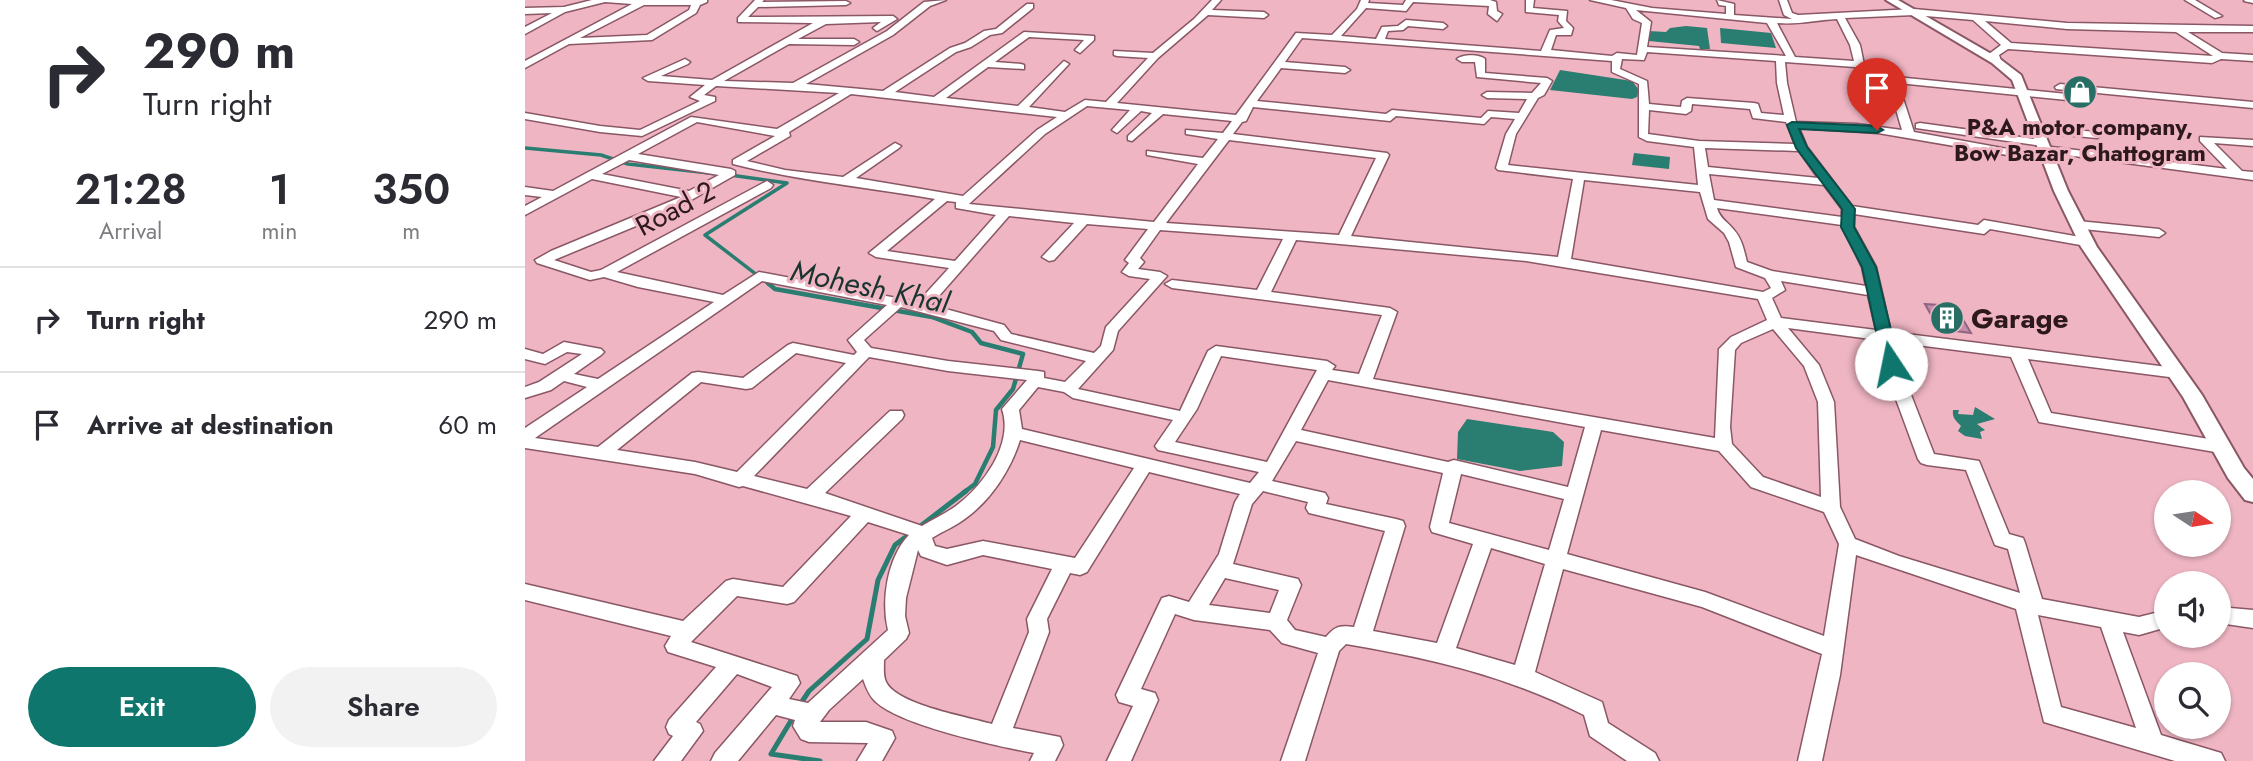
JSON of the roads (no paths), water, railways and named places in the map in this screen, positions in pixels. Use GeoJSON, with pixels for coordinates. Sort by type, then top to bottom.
{"type":"FeatureCollection","features":[{"type":"Feature","properties":{"kind":"street"},"geometry":{"type":"LineString","coordinates":[[527,11],[557,0]]}},
{"type":"Feature","properties":{"kind":"street"},"geometry":{"type":"LineString","coordinates":[[527,11],[564,10],[604,0],[641,3],[713,0]]}},
{"type":"Feature","properties":{"kind":"street"},"geometry":{"type":"LineString","coordinates":[[795,86],[902,25],[927,4],[942,0]]}},
{"type":"Feature","properties":{"kind":"street"},"geometry":{"type":"LineString","coordinates":[[1109,105],[1155,56],[1217,0]]}},
{"type":"Feature","properties":{"kind":"street"},"geometry":{"type":"LineString","coordinates":[[1333,38],[1361,10],[1364,3],[1406,8],[1410,0]]}},
{"type":"Feature","properties":{"kind":"street"},"geometry":{"type":"LineString","coordinates":[[1416,0],[1486,2],[1493,4],[1492,14],[1498,14],[1497,18]]}},
{"type":"Feature","properties":{"kind":"street"},"geometry":{"type":"LineString","coordinates":[[1530,0],[1529,9],[1564,13],[1562,21],[1569,28],[1568,33],[1553,32],[1545,52]]}},
{"type":"Feature","properties":{"kind":"street"},"geometry":{"type":"LineString","coordinates":[[1594,0],[1619,2],[1630,8],[1653,11],[1771,21],[1794,22],[1798,19],[1851,10],[1974,16],[2067,26],[2253,29]]}},
{"type":"Feature","properties":{"kind":"street"},"geometry":{"type":"LineString","coordinates":[[1652,0],[1653,11]]}},
{"type":"Feature","properties":{"kind":"street"},"geometry":{"type":"LineString","coordinates":[[1674,0],[1674,12]]}},
{"type":"Feature","properties":{"kind":"street"},"geometry":{"type":"LineString","coordinates":[[1721,0],[1722,3],[1730,4],[1730,18]]}},
{"type":"Feature","properties":{"kind":"street"},"geometry":{"type":"LineString","coordinates":[[1783,0],[1788,15],[1798,19]]}},
{"type":"Feature","properties":{"kind":"street"},"geometry":{"type":"LineString","coordinates":[[1891,0],[1996,61],[2017,78],[2086,242],[2177,373],[2236,473],[2253,494]]}},
{"type":"Feature","properties":{"kind":"street"},"geometry":{"type":"LineString","coordinates":[[2189,0],[2218,16]]}},
{"type":"Feature","properties":{"kind":"street"},"geometry":{"type":"LineString","coordinates":[[567,41],[649,38],[693,11],[700,2]]}},
{"type":"Feature","properties":{"kind":"street"},"geometry":{"type":"LineString","coordinates":[[846,3],[757,2],[741,20],[893,19],[855,42]]}},
{"type":"Feature","properties":{"kind":"street"},"geometry":{"type":"LineString","coordinates":[[525,65],[641,3]]}},
{"type":"Feature","properties":{"kind":"street"},"geometry":{"type":"LineString","coordinates":[[885,94],[953,50],[968,45],[987,33],[999,31],[1030,6]]}},
{"type":"Feature","properties":{"kind":"street"},"geometry":{"type":"LineString","coordinates":[[1630,8],[1636,17],[1647,22],[1641,58],[1617,56],[1615,70],[1644,83],[1646,107],[1643,135],[1647,138],[1699,144],[1828,182]]}},
{"type":"Feature","properties":{"kind":"street"},"geometry":{"type":"LineString","coordinates":[[525,31],[564,10]]}},
{"type":"Feature","properties":{"kind":"street"},"geometry":{"type":"LineString","coordinates":[[1205,12],[1264,15]]}},
{"type":"Feature","properties":{"kind":"street"},"geometry":{"type":"LineString","coordinates":[[1839,14],[1854,45],[1862,77],[2077,99]]}},
{"type":"Feature","properties":{"kind":"street"},"geometry":{"type":"LineString","coordinates":[[1974,16],[2008,46]]}},
{"type":"Feature","properties":{"kind":"street"},"geometry":{"type":"LineString","coordinates":[[525,116],[600,129],[646,132],[711,99],[695,97],[714,83],[824,21]]}},
{"type":"Feature","properties":{"kind":"street"},"geometry":{"type":"LineString","coordinates":[[1771,21],[1787,58]]}},
{"type":"Feature","properties":{"kind":"street"},"geometry":{"type":"LineString","coordinates":[[1379,41],[1385,29],[1400,29],[1406,23],[1443,26]]}},
{"type":"Feature","properties":{"kind":"street"},"geometry":{"type":"LineString","coordinates":[[2178,29],[2220,56]]}},
{"type":"Feature","properties":{"kind":"street"},"geometry":{"type":"LineString","coordinates":[[935,101],[1027,34],[1091,38],[1080,50]]}},
{"type":"Feature","properties":{"kind":"street"},"geometry":{"type":"LineString","coordinates":[[1069,388],[1108,347],[1111,330],[1160,276],[1129,272],[1137,262],[1132,260],[1241,119],[1281,65],[1299,35],[1455,48],[1453,58],[1545,52],[1617,59]]}},
{"type":"Feature","properties":{"kind":"street"},"geometry":{"type":"LineString","coordinates":[[790,41],[871,43]]}},
{"type":"Feature","properties":{"kind":"street"},"geometry":{"type":"LineString","coordinates":[[1996,61],[1994,54],[2002,47],[2008,46],[2211,60],[2220,56],[2253,58]]}},
{"type":"Feature","properties":{"kind":"street"},"geometry":{"type":"LineString","coordinates":[[1643,49],[1859,64]]}},
{"type":"Feature","properties":{"kind":"street"},"geometry":{"type":"LineString","coordinates":[[1117,53],[1155,56]]}},
{"type":"Feature","properties":{"kind":"street"},"geometry":{"type":"LineString","coordinates":[[1482,55],[1480,75],[1547,80],[1540,93],[1534,96],[1487,95]]}},
{"type":"Feature","properties":{"kind":"street"},"geometry":{"type":"LineString","coordinates":[[1787,58],[1780,68],[1791,122],[1802,148],[1828,182],[1848,215],[1848,227],[1869,267],[1891,364],[1927,459],[1973,465],[2003,540],[2016,543],[2052,715],[2213,761]]}},
{"type":"Feature","properties":{"kind":"street"},"geometry":{"type":"LineString","coordinates":[[685,62],[648,78],[741,86],[795,86],[1067,115]]}},
{"type":"Feature","properties":{"kind":"street"},"geometry":{"type":"LineString","coordinates":[[984,64],[1021,66]]}},
{"type":"Feature","properties":{"kind":"street"},"geometry":{"type":"LineString","coordinates":[[1021,109],[1035,98],[1040,88],[1064,64]]}},
{"type":"Feature","properties":{"kind":"street"},"geometry":{"type":"LineString","coordinates":[[1281,65],[1345,70]]}},
{"type":"Feature","properties":{"kind":"street"},"geometry":{"type":"LineString","coordinates":[[1892,80],[1908,130]]}},
{"type":"Feature","properties":{"kind":"street"},"geometry":{"type":"LineString","coordinates":[[2050,86],[2253,105]]}},
{"type":"Feature","properties":{"kind":"street"},"geometry":{"type":"LineString","coordinates":[[779,133],[849,91]]}},
{"type":"Feature","properties":{"kind":"street"},"geometry":{"type":"LineString","coordinates":[[1534,96],[1511,134],[1502,168],[1705,189]]}},
{"type":"Feature","properties":{"kind":"street"},"geometry":{"type":"LineString","coordinates":[[1646,107],[1686,111],[1687,101],[1754,106],[1757,116],[1877,130],[1908,130],[1996,153],[2097,135]]}},
{"type":"Feature","properties":{"kind":"street"},"geometry":{"type":"LineString","coordinates":[[1241,119],[1162,108],[1085,103],[1029,140],[960,205],[1005,213],[1343,240],[1564,263],[1764,296],[1777,290],[1777,283],[1772,275]]}},
{"type":"Feature","properties":{"kind":"street"},"geometry":{"type":"LineString","coordinates":[[1252,104],[1389,118],[1392,113],[1484,121],[1488,114],[1520,116]]}},
{"type":"Feature","properties":{"kind":"street"},"geometry":{"type":"LineString","coordinates":[[1117,130],[1139,107]]}},
{"type":"Feature","properties":{"kind":"street"},"geometry":{"type":"LineString","coordinates":[[1132,138],[1162,108]]}},
{"type":"Feature","properties":{"kind":"street"},"geometry":{"type":"LineString","coordinates":[[525,211],[695,119],[786,134],[737,162],[785,174],[846,180],[963,200]]}},
{"type":"Feature","properties":{"kind":"street"},"geometry":{"type":"LineString","coordinates":[[1190,132],[1383,155],[1343,240]]}},
{"type":"Feature","properties":{"kind":"street"},"geometry":{"type":"LineString","coordinates":[[2238,174],[2204,139],[2253,143]]}},
{"type":"Feature","properties":{"kind":"street"},"geometry":{"type":"LineString","coordinates":[[1699,144],[1705,189],[1714,219],[1729,231],[1736,243],[1741,264],[1772,275],[1876,292]]}},
{"type":"Feature","properties":{"kind":"street"},"geometry":{"type":"LineString","coordinates":[[2043,145],[2253,176]]}},
{"type":"Feature","properties":{"kind":"street"},"geometry":{"type":"LineString","coordinates":[[846,180],[895,146]]}},
{"type":"Feature","properties":{"kind":"street"},"geometry":{"type":"LineString","coordinates":[[1703,170],[1802,148]]}},
{"type":"Feature","properties":{"kind":"street"},"geometry":{"type":"LineString","coordinates":[[1151,153],[1206,162]]}},
{"type":"Feature","properties":{"kind":"street"},"geometry":{"type":"LineString","coordinates":[[628,156],[731,174],[654,214],[574,244],[541,260],[590,276],[605,273],[638,283],[726,300]]}},
{"type":"Feature","properties":{"kind":"street"},"geometry":{"type":"LineString","coordinates":[[593,176],[691,195]]}},
{"type":"Feature","properties":{"kind":"street"},"geometry":{"type":"LineString","coordinates":[[1564,263],[1579,176]]}},
{"type":"Feature","properties":{"kind":"street","name":"Road 2"},"geometry":{"type":"LineString","coordinates":[[605,273],[767,185]]}},
{"type":"Feature","properties":{"kind":"street"},"geometry":{"type":"LineString","coordinates":[[525,191],[556,195]]}},
{"type":"Feature","properties":{"kind":"street"},"geometry":{"type":"LineString","coordinates":[[944,198],[876,253],[930,264],[957,265]]}},
{"type":"Feature","properties":{"kind":"street"},"geometry":{"type":"LineString","coordinates":[[1709,203],[1984,230],[1984,224],[2086,242]]}},
{"type":"Feature","properties":{"kind":"street"},"geometry":{"type":"LineString","coordinates":[[921,307],[1005,213]]}},
{"type":"Feature","properties":{"kind":"street"},"geometry":{"type":"LineString","coordinates":[[1049,257],[1084,220]]}},
{"type":"Feature","properties":{"kind":"street"},"geometry":{"type":"LineString","coordinates":[[2078,225],[2159,233]]}},
{"type":"Feature","properties":{"kind":"street"},"geometry":{"type":"LineString","coordinates":[[1262,295],[1291,236]]}},
{"type":"Feature","properties":{"kind":"street"},"geometry":{"type":"LineString","coordinates":[[525,436],[759,276],[921,307],[999,328],[1006,337],[1096,358]]}},
{"type":"Feature","properties":{"kind":"street"},"geometry":{"type":"LineString","coordinates":[[1171,284],[1390,312],[1364,383],[1724,446]]}},
{"type":"Feature","properties":{"kind":"street"},"geometry":{"type":"LineString","coordinates":[[1764,296],[1775,322],[1811,365],[1826,402],[1831,507],[1848,544],[1833,649],[1810,761]]}},
{"type":"Feature","properties":{"kind":"street"},"geometry":{"type":"LineString","coordinates":[[862,356],[855,340],[897,303]]}},
{"type":"Feature","properties":{"kind":"street"},"geometry":{"type":"LineString","coordinates":[[1831,507],[1757,482],[1724,446],[1722,427],[1727,349],[1736,340],[1775,322],[2177,373]]}},
{"type":"Feature","properties":{"kind":"street"},"geometry":{"type":"LineString","coordinates":[[525,354],[545,359],[565,346],[596,352],[525,393]]}},
{"type":"Feature","properties":{"kind":"street"},"geometry":{"type":"LineString","coordinates":[[600,455],[698,377],[746,384],[793,348],[1038,376],[1010,409],[1015,433],[996,472],[980,496],[962,512],[911,546],[900,574],[895,612],[899,634],[810,714],[804,726],[809,732],[871,731],[884,738],[869,761]]}},
{"type":"Feature","properties":{"kind":"street"},"geometry":{"type":"LineString","coordinates":[[1194,612],[1228,556],[1244,502],[1272,469],[1327,366],[1216,351],[1184,416],[1164,446],[1272,469]]}},
{"type":"Feature","properties":{"kind":"street"},"geometry":{"type":"LineString","coordinates":[[2017,352],[2045,418],[2221,447]]}},
{"type":"Feature","properties":{"kind":"street"},"geometry":{"type":"LineString","coordinates":[[739,481],[862,356]]}},
{"type":"Feature","properties":{"kind":"street"},"geometry":{"type":"LineString","coordinates":[[1323,374],[1365,380]]}},
{"type":"Feature","properties":{"kind":"street"},"geometry":{"type":"LineString","coordinates":[[560,375],[600,385]]}},
{"type":"Feature","properties":{"kind":"street"},"geometry":{"type":"LineString","coordinates":[[1035,382],[1069,388],[1073,393],[1184,416]]}},
{"type":"Feature","properties":{"kind":"street"},"geometry":{"type":"LineString","coordinates":[[811,496],[895,415]]}},
{"type":"Feature","properties":{"kind":"street"},"geometry":{"type":"LineString","coordinates":[[1523,676],[1594,425]]}},
{"type":"Feature","properties":{"kind":"street"},"geometry":{"type":"LineString","coordinates":[[1015,433],[1143,466],[1319,498],[1315,508],[1396,526],[1361,637]]}},
{"type":"Feature","properties":{"kind":"street"},"geometry":{"type":"LineString","coordinates":[[1291,434],[1453,469],[1454,466],[1574,495]]}},
{"type":"Feature","properties":{"kind":"street"},"geometry":{"type":"LineString","coordinates":[[525,442],[695,468],[739,481],[811,496],[866,512],[923,536],[928,551],[947,557],[983,548],[1080,567],[1143,466]]}},
{"type":"Feature","properties":{"kind":"street"},"geometry":{"type":"LineString","coordinates":[[1453,469],[1439,527],[1705,600],[1833,649]]}},
{"type":"Feature","properties":{"kind":"street"},"geometry":{"type":"LineString","coordinates":[[723,761],[789,682],[675,646],[733,587],[787,596],[866,512]]}},
{"type":"Feature","properties":{"kind":"street"},"geometry":{"type":"LineString","coordinates":[[1443,655],[1483,540]]}},
{"type":"Feature","properties":{"kind":"street"},"geometry":{"type":"LineString","coordinates":[[1848,544],[1894,562],[2029,604],[2139,626],[2154,622]]}},
{"type":"Feature","properties":{"kind":"street"},"geometry":{"type":"LineString","coordinates":[[998,736],[1039,632],[1037,619],[1064,565]]}},
{"type":"Feature","properties":{"kind":"street"},"geometry":{"type":"LineString","coordinates":[[1220,569],[1291,585],[1276,621]]}},
{"type":"Feature","properties":{"kind":"street"},"geometry":{"type":"LineString","coordinates":[[525,592],[687,631]]}},
{"type":"Feature","properties":{"kind":"street"},"geometry":{"type":"LineString","coordinates":[[1119,761],[1147,700],[1127,695],[1168,604],[1194,612],[1276,621],[1289,637],[1330,647]]}},
{"type":"Feature","properties":{"kind":"street"},"geometry":{"type":"LineString","coordinates":[[2231,616],[2253,619]]}},
{"type":"Feature","properties":{"kind":"street"},"geometry":{"type":"LineString","coordinates":[[2109,620],[2153,744]]}},
{"type":"Feature","properties":{"kind":"street"},"geometry":{"type":"LineString","coordinates":[[1293,761],[1330,647],[1341,634],[1443,655],[1523,676],[1557,689],[1594,709],[1598,729],[1647,761]]}},
{"type":"Feature","properties":{"kind":"street"},"geometry":{"type":"LineString","coordinates":[[873,659],[872,679],[883,695],[899,705],[998,736],[1052,745],[1042,761]]}},
{"type":"Feature","properties":{"kind":"street"},"geometry":{"type":"LineString","coordinates":[[666,761],[692,731],[677,727],[733,663]]}},
{"type":"Feature","properties":{"kind":"street"},"geometry":{"type":"LineString","coordinates":[[771,704],[810,714]]}},
{"type":"Feature","properties":{"kind":"waterway","name":"Mohesh Khal"},"geometry":{"type":"LineString","coordinates":[[525,148],[601,155],[628,164],[718,174]]}},
{"type":"Feature","properties":{"kind":"waterway","name":"Mohesh Khal"},"geometry":{"type":"LineString","coordinates":[[730,175],[787,183],[705,235],[770,285]]}},
{"type":"Feature","properties":{"kind":"waterway","name":"Mohesh Khal"},"geometry":{"type":"LineString","coordinates":[[768,283],[775,289],[932,317],[972,332],[981,343],[1023,354],[1013,389],[996,410],[993,447],[975,484],[963,493]]}},
{"type":"Feature","properties":{"kind":"waterway","name":"Mohesh Khal"},"geometry":{"type":"LineString","coordinates":[[918,528],[966,491]]}},
{"type":"Feature","properties":{"kind":"waterway","name":"Mohesh Khal"},"geometry":{"type":"LineString","coordinates":[[799,706],[809,691],[867,639],[878,580],[895,545],[911,533]]}},
{"type":"Feature","properties":{"kind":"waterway","name":"Mohesh Khal"},"geometry":{"type":"LineString","coordinates":[[795,714],[771,754],[820,761]]}},
{"type":"Feature","properties":{"kind":"place","name":"P&A motor company, Bow Bazar, Chattogram"},"geometry":{"type":"Point","coordinates":[2080,92]}},
{"type":"Feature","properties":{"kind":"place","name":"Garage"},"geometry":{"type":"Point","coordinates":[1947,318]}}]}
